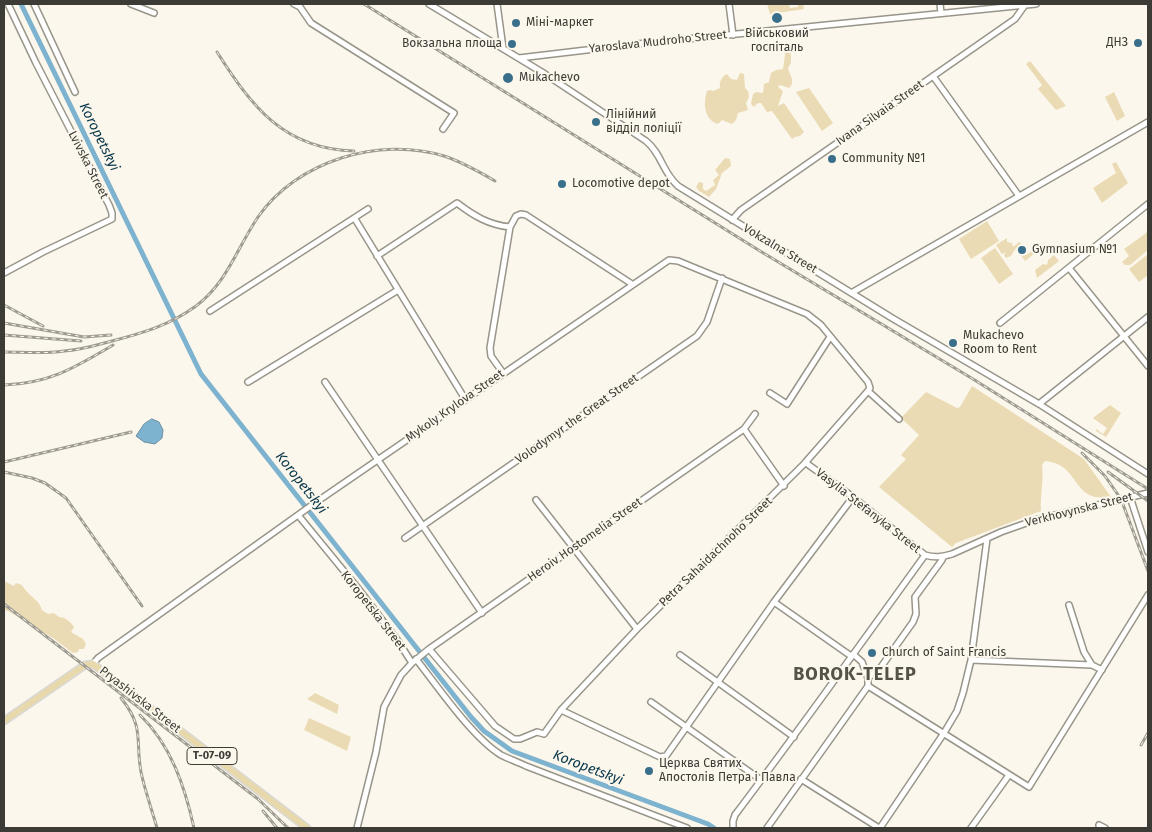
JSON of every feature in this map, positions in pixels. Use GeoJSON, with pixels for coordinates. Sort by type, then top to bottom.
{"type":"FeatureCollection","features":[{"type":"Feature","properties":{"kind":"main road","name":"Mykoly Krylova Street"},"geometry":{"type":"LineString","coordinates":[[4,721],[84,665],[93,664]]}},
{"type":"Feature","properties":{"kind":"main road","name":"Pryashivska Street"},"geometry":{"type":"LineString","coordinates":[[93,664],[307,828]]}},
{"type":"Feature","properties":{"kind":"street","name":"Lvivska Street"},"geometry":{"type":"LineString","coordinates":[[4,273],[112,219],[109,205],[8,4]]}},
{"type":"Feature","properties":{"kind":"street"},"geometry":{"type":"LineString","coordinates":[[131,4],[154,13]]}},
{"type":"Feature","properties":{"kind":"street"},"geometry":{"type":"LineString","coordinates":[[294,4],[300,7],[311,23],[454,113],[443,129]]}},
{"type":"Feature","properties":{"kind":"street","name":"Vokzalna Street"},"geometry":{"type":"LineString","coordinates":[[429,4],[519,58],[646,141],[656,151],[666,173],[674,182],[732,220],[853,292],[892,318],[1039,404],[1148,474]]}},
{"type":"Feature","properties":{"kind":"street"},"geometry":{"type":"LineString","coordinates":[[497,4],[502,48]]}},
{"type":"Feature","properties":{"kind":"street"},"geometry":{"type":"LineString","coordinates":[[729,4],[733,35]]}},
{"type":"Feature","properties":{"kind":"street"},"geometry":{"type":"LineString","coordinates":[[940,4],[941,13]]}},
{"type":"Feature","properties":{"kind":"street","name":"Yaroslava Mudroho Street"},"geometry":{"type":"LineString","coordinates":[[519,58],[561,52],[1036,4]]}},
{"type":"Feature","properties":{"kind":"street"},"geometry":{"type":"LineString","coordinates":[[37,5],[75,92]]}},
{"type":"Feature","properties":{"kind":"street","name":"Ivana Silvaia Street"},"geometry":{"type":"LineString","coordinates":[[732,220],[741,210],[1015,19],[1025,5]]}},
{"type":"Feature","properties":{"kind":"street"},"geometry":{"type":"LineString","coordinates":[[933,76],[1019,196]]}},
{"type":"Feature","properties":{"kind":"street"},"geometry":{"type":"LineString","coordinates":[[853,292],[1148,122]]}},
{"type":"Feature","properties":{"kind":"street"},"geometry":{"type":"LineString","coordinates":[[378,256],[457,203],[482,220],[495,225],[510,227]]}},
{"type":"Feature","properties":{"kind":"street"},"geometry":{"type":"LineString","coordinates":[[1000,323],[1148,204]]}},
{"type":"Feature","properties":{"kind":"street"},"geometry":{"type":"LineString","coordinates":[[210,311],[368,209]]}},
{"type":"Feature","properties":{"kind":"street"},"geometry":{"type":"LineString","coordinates":[[503,373],[491,356],[490,348],[510,227],[516,216],[526,215],[632,284]]}},
{"type":"Feature","properties":{"kind":"street"},"geometry":{"type":"LineString","coordinates":[[355,219],[466,398]]}},
{"type":"Feature","properties":{"kind":"street","name":"Mykoly Krylova Street"},"geometry":{"type":"LineString","coordinates":[[93,664],[98,658],[312,505],[669,260],[678,261],[722,278],[807,314],[821,326],[868,382],[870,388],[868,391],[899,419]]}},
{"type":"Feature","properties":{"kind":"street"},"geometry":{"type":"LineString","coordinates":[[1069,268],[1148,366]]}},
{"type":"Feature","properties":{"kind":"street","name":"Volodymyr the Great Street"},"geometry":{"type":"LineString","coordinates":[[405,538],[697,336],[707,322],[722,278]]}},
{"type":"Feature","properties":{"kind":"street"},"geometry":{"type":"LineString","coordinates":[[248,382],[398,290]]}},
{"type":"Feature","properties":{"kind":"street"},"geometry":{"type":"LineString","coordinates":[[1039,404],[1148,317]]}},
{"type":"Feature","properties":{"kind":"street"},"geometry":{"type":"LineString","coordinates":[[770,393],[787,404],[830,337]]}},
{"type":"Feature","properties":{"kind":"street"},"geometry":{"type":"LineString","coordinates":[[325,382],[482,613]]}},
{"type":"Feature","properties":{"kind":"street","name":"Petra Sahaidachnoho Street"},"geometry":{"type":"LineString","coordinates":[[427,650],[490,721],[514,739],[520,739],[537,732],[544,734],[561,710],[637,629],[784,486],[868,391]]}},
{"type":"Feature","properties":{"kind":"street","name":"Heroiv Hostomelia Street"},"geometry":{"type":"LineString","coordinates":[[416,659],[744,429],[755,414]]}},
{"type":"Feature","properties":{"kind":"street"},"geometry":{"type":"LineString","coordinates":[[744,429],[784,486]]}},
{"type":"Feature","properties":{"kind":"street","name":"Vasylia Stefanyka Street"},"geometry":{"type":"LineString","coordinates":[[806,463],[853,497],[925,555],[943,557],[987,539]]}},
{"type":"Feature","properties":{"kind":"street","name":"Verkhovynska Street"},"geometry":{"type":"LineString","coordinates":[[987,539],[1017,526],[1053,514],[1148,493]]}},
{"type":"Feature","properties":{"kind":"street"},"geometry":{"type":"LineString","coordinates":[[561,710],[660,757],[669,754],[774,602],[853,497]]}},
{"type":"Feature","properties":{"kind":"street"},"geometry":{"type":"LineString","coordinates":[[1130,497],[1148,552]]}},
{"type":"Feature","properties":{"kind":"street"},"geometry":{"type":"LineString","coordinates":[[536,500],[637,629]]}},
{"type":"Feature","properties":{"kind":"street","name":"Koropetska Street"},"geometry":{"type":"LineString","coordinates":[[300,514],[398,641],[416,659],[401,675],[384,707],[376,752],[357,828]]}},
{"type":"Feature","properties":{"kind":"street"},"geometry":{"type":"LineString","coordinates":[[801,780],[879,828],[957,711],[971,660],[987,539]]}},
{"type":"Feature","properties":{"kind":"street"},"geometry":{"type":"LineString","coordinates":[[733,828],[735,815],[794,737],[925,555]]}},
{"type":"Feature","properties":{"kind":"street"},"geometry":{"type":"LineString","coordinates":[[868,678],[881,667],[913,622],[916,614],[915,596],[943,557]]}},
{"type":"Feature","properties":{"kind":"street"},"geometry":{"type":"LineString","coordinates":[[868,686],[1029,787],[1148,594]]}},
{"type":"Feature","properties":{"kind":"street"},"geometry":{"type":"LineString","coordinates":[[767,828],[868,686],[868,678],[862,662],[774,602]]}},
{"type":"Feature","properties":{"kind":"street"},"geometry":{"type":"LineString","coordinates":[[1069,605],[1084,652],[1092,665]]}},
{"type":"Feature","properties":{"kind":"street"},"geometry":{"type":"LineString","coordinates":[[680,655],[794,737]]}},
{"type":"Feature","properties":{"kind":"street"},"geometry":{"type":"LineString","coordinates":[[416,659],[470,727],[501,754],[535,770],[687,828]]}},
{"type":"Feature","properties":{"kind":"street"},"geometry":{"type":"LineString","coordinates":[[971,660],[1092,665],[1102,670]]}},
{"type":"Feature","properties":{"kind":"street"},"geometry":{"type":"LineString","coordinates":[[651,702],[761,780]]}},
{"type":"Feature","properties":{"kind":"street"},"geometry":{"type":"LineString","coordinates":[[971,828],[1009,775]]}},
{"type":"Feature","properties":{"kind":"street"},"geometry":{"type":"LineString","coordinates":[[1100,825],[1106,828]]}},
{"type":"Feature","properties":{"kind":"shaded area"},"geometry":{"type":"Polygon","coordinates":[[[767,4],[789,4],[790,8],[803,4],[804,9],[770,14],[767,4]]]}},
{"type":"Feature","properties":{"kind":"shaded area"},"geometry":{"type":"Polygon","coordinates":[[[790,49],[791,63],[788,68],[792,83],[789,88],[780,85],[778,87],[783,91],[778,106],[784,103],[804,132],[792,139],[772,111],[767,112],[761,103],[754,107],[751,104],[753,94],[756,92],[763,93],[764,84],[769,82],[771,73],[783,69],[784,50],[790,49]]]}},
{"type":"Feature","properties":{"kind":"shaded area"},"geometry":{"type":"Polygon","coordinates":[[[1030,61],[1066,106],[1056,110],[1038,89],[1042,85],[1026,64],[1030,61]]]}},
{"type":"Feature","properties":{"kind":"shaded area"},"geometry":{"type":"Polygon","coordinates":[[[740,73],[744,74],[745,88],[748,91],[749,97],[746,103],[748,110],[738,113],[736,120],[732,124],[722,120],[718,124],[713,122],[707,115],[705,106],[707,91],[720,88],[720,81],[725,75],[727,74],[731,79],[737,80],[740,73]]]}},
{"type":"Feature","properties":{"kind":"shaded area"},"geometry":{"type":"Polygon","coordinates":[[[809,88],[833,123],[822,131],[796,92],[809,88]]]}},
{"type":"Feature","properties":{"kind":"shaded area"},"geometry":{"type":"Polygon","coordinates":[[[1114,92],[1125,116],[1117,121],[1105,97],[1114,92]]]}},
{"type":"Feature","properties":{"kind":"shaded area"},"geometry":{"type":"Polygon","coordinates":[[[725,158],[730,159],[731,166],[722,173],[716,189],[709,197],[696,187],[699,182],[703,183],[703,189],[706,191],[715,185],[713,180],[719,175],[715,170],[725,158]]]}},
{"type":"Feature","properties":{"kind":"shaded area"},"geometry":{"type":"Polygon","coordinates":[[[1116,162],[1128,183],[1102,203],[1093,188],[1116,173],[1112,164],[1116,162]]]}},
{"type":"Feature","properties":{"kind":"shaded area"},"geometry":{"type":"Polygon","coordinates":[[[987,221],[999,241],[971,259],[959,239],[987,221]]]}},
{"type":"Feature","properties":{"kind":"shaded area"},"geometry":{"type":"Polygon","coordinates":[[[1147,231],[1148,250],[1130,265],[1125,265],[1122,262],[1129,256],[1124,249],[1147,231]]]}},
{"type":"Feature","properties":{"kind":"shaded area"},"geometry":{"type":"Polygon","coordinates":[[[1007,238],[1007,242],[1012,243],[1013,247],[1019,242],[1021,243],[1020,245],[1026,255],[1037,248],[1039,250],[1025,261],[1016,248],[1011,256],[1006,258],[1004,255],[1006,252],[1002,254],[996,245],[1007,238]]]}},
{"type":"Feature","properties":{"kind":"shaded area"},"geometry":{"type":"Polygon","coordinates":[[[995,248],[1013,274],[999,284],[981,258],[995,248]]]}},
{"type":"Feature","properties":{"kind":"shaded area"},"geometry":{"type":"Polygon","coordinates":[[[1148,254],[1148,275],[1139,282],[1129,269],[1148,254]]]}},
{"type":"Feature","properties":{"kind":"shaded area"},"geometry":{"type":"Polygon","coordinates":[[[1054,255],[1059,261],[1037,278],[1035,270],[1043,264],[1047,265],[1048,260],[1054,255]]]}},
{"type":"Feature","properties":{"kind":"shaded area"},"geometry":{"type":"Polygon","coordinates":[[[972,386],[1084,459],[1111,497],[1097,497],[1088,494],[1082,490],[1062,467],[1045,461],[1042,465],[1041,511],[956,543],[952,547],[879,487],[906,459],[901,455],[919,435],[901,418],[926,392],[957,408],[960,407],[972,386]]]}},
{"type":"Feature","properties":{"kind":"shaded area"},"geometry":{"type":"Polygon","coordinates":[[[1110,405],[1121,413],[1106,437],[1096,431],[1096,429],[1103,434],[1107,428],[1093,418],[1110,405]]]}},
{"type":"Feature","properties":{"kind":"shaded area"},"geometry":{"type":"Polygon","coordinates":[[[4,581],[14,586],[16,583],[22,585],[42,610],[48,614],[54,613],[70,622],[74,627],[71,632],[83,639],[86,644],[84,649],[79,649],[78,652],[73,653],[53,638],[4,610],[4,581]]]}},
{"type":"Feature","properties":{"kind":"shaded area"},"geometry":{"type":"Polygon","coordinates":[[[315,693],[339,705],[337,714],[307,699],[315,693]]]}},
{"type":"Feature","properties":{"kind":"shaded area"},"geometry":{"type":"Polygon","coordinates":[[[309,718],[351,737],[347,751],[304,730],[309,718]]]}},
{"type":"Feature","properties":{"kind":"water"},"geometry":{"type":"Polygon","coordinates":[[[152,419],[159,422],[163,430],[162,438],[155,444],[144,442],[136,436],[144,424],[152,419]]]}},
{"type":"Feature","properties":{"kind":"waterway","name":"Koropetskyi"},"geometry":{"type":"LineString","coordinates":[[21,4],[201,374],[471,717],[484,731],[512,751],[708,824],[714,828]]}},
{"type":"Feature","properties":{"kind":"railway"},"geometry":{"type":"LineString","coordinates":[[364,4],[760,251],[973,379],[1148,489]]}},
{"type":"Feature","properties":{"kind":"railway"},"geometry":{"type":"LineString","coordinates":[[217,52],[243,90],[272,121],[289,133],[308,142],[329,148],[354,151]]}},
{"type":"Feature","properties":{"kind":"railway"},"geometry":{"type":"LineString","coordinates":[[4,352],[49,352],[83,348],[145,331],[186,313],[207,297],[216,287],[258,217],[275,197],[294,181],[317,168],[341,158],[393,149],[419,151],[451,158],[495,181]]}},
{"type":"Feature","properties":{"kind":"railway"},"geometry":{"type":"LineString","coordinates":[[4,305],[43,326]]}},
{"type":"Feature","properties":{"kind":"railway"},"geometry":{"type":"LineString","coordinates":[[4,323],[84,337],[111,335]]}},
{"type":"Feature","properties":{"kind":"railway"},"geometry":{"type":"LineString","coordinates":[[4,335],[81,341]]}},
{"type":"Feature","properties":{"kind":"railway"},"geometry":{"type":"LineString","coordinates":[[4,385],[20,384],[48,378],[86,361],[113,345]]}},
{"type":"Feature","properties":{"kind":"railway"},"geometry":{"type":"LineString","coordinates":[[4,462],[131,432]]}},
{"type":"Feature","properties":{"kind":"railway"},"geometry":{"type":"LineString","coordinates":[[1082,453],[1105,476],[1121,499],[1148,571]]}},
{"type":"Feature","properties":{"kind":"railway"},"geometry":{"type":"LineString","coordinates":[[4,472],[45,483],[66,498],[142,606]]}},
{"type":"Feature","properties":{"kind":"railway"},"geometry":{"type":"LineString","coordinates":[[1108,472],[1148,501]]}},
{"type":"Feature","properties":{"kind":"railway"},"geometry":{"type":"LineString","coordinates":[[4,604],[258,799],[288,828]]}},
{"type":"Feature","properties":{"kind":"railway"},"geometry":{"type":"LineString","coordinates":[[121,698],[129,708],[136,726],[141,772],[157,828]]}},
{"type":"Feature","properties":{"kind":"railway"},"geometry":{"type":"LineString","coordinates":[[140,715],[160,740],[175,767],[186,797],[194,828]]}},
{"type":"Feature","properties":{"kind":"railway"},"geometry":{"type":"LineString","coordinates":[[1141,745],[1148,733]]}},
{"type":"Feature","properties":{"kind":"railway"},"geometry":{"type":"LineString","coordinates":[[263,811],[277,828]]}},
{"type":"Feature","properties":{"kind":"place","name":"Військовий госпіталь"},"geometry":{"type":"Point","coordinates":[777,18]}},
{"type":"Feature","properties":{"kind":"place","name":"Міні-маркет"},"geometry":{"type":"Point","coordinates":[516,23]}},
{"type":"Feature","properties":{"kind":"place","name":"ДНЗ"},"geometry":{"type":"Point","coordinates":[1138,43]}},
{"type":"Feature","properties":{"kind":"place","name":"Вокзальна площа"},"geometry":{"type":"Point","coordinates":[512,44]}},
{"type":"Feature","properties":{"kind":"place","name":"Mukachevo"},"geometry":{"type":"Point","coordinates":[508,78]}},
{"type":"Feature","properties":{"kind":"place","name":"Лінійний відділ поліції"},"geometry":{"type":"Point","coordinates":[596,122]}},
{"type":"Feature","properties":{"kind":"place","name":"Community №1"},"geometry":{"type":"Point","coordinates":[832,159]}},
{"type":"Feature","properties":{"kind":"place","name":"Locomotive depot"},"geometry":{"type":"Point","coordinates":[562,184]}},
{"type":"Feature","properties":{"kind":"place","name":"Gymnasium №1"},"geometry":{"type":"Point","coordinates":[1022,250]}},
{"type":"Feature","properties":{"kind":"place","name":"Mukachevo Room to Rent"},"geometry":{"type":"Point","coordinates":[953,343]}},
{"type":"Feature","properties":{"kind":"place","name":"Church of Saint Francis"},"geometry":{"type":"Point","coordinates":[872,653]}},
{"type":"Feature","properties":{"kind":"place","name":"Церква Святих Апостолів Петра і Павла"},"geometry":{"type":"Point","coordinates":[649,771]}},
{"type":"Feature","properties":{"kind":"district","name":"BOROK-TELEP"},"geometry":{"type":"Point","coordinates":[855,675]}}]}
